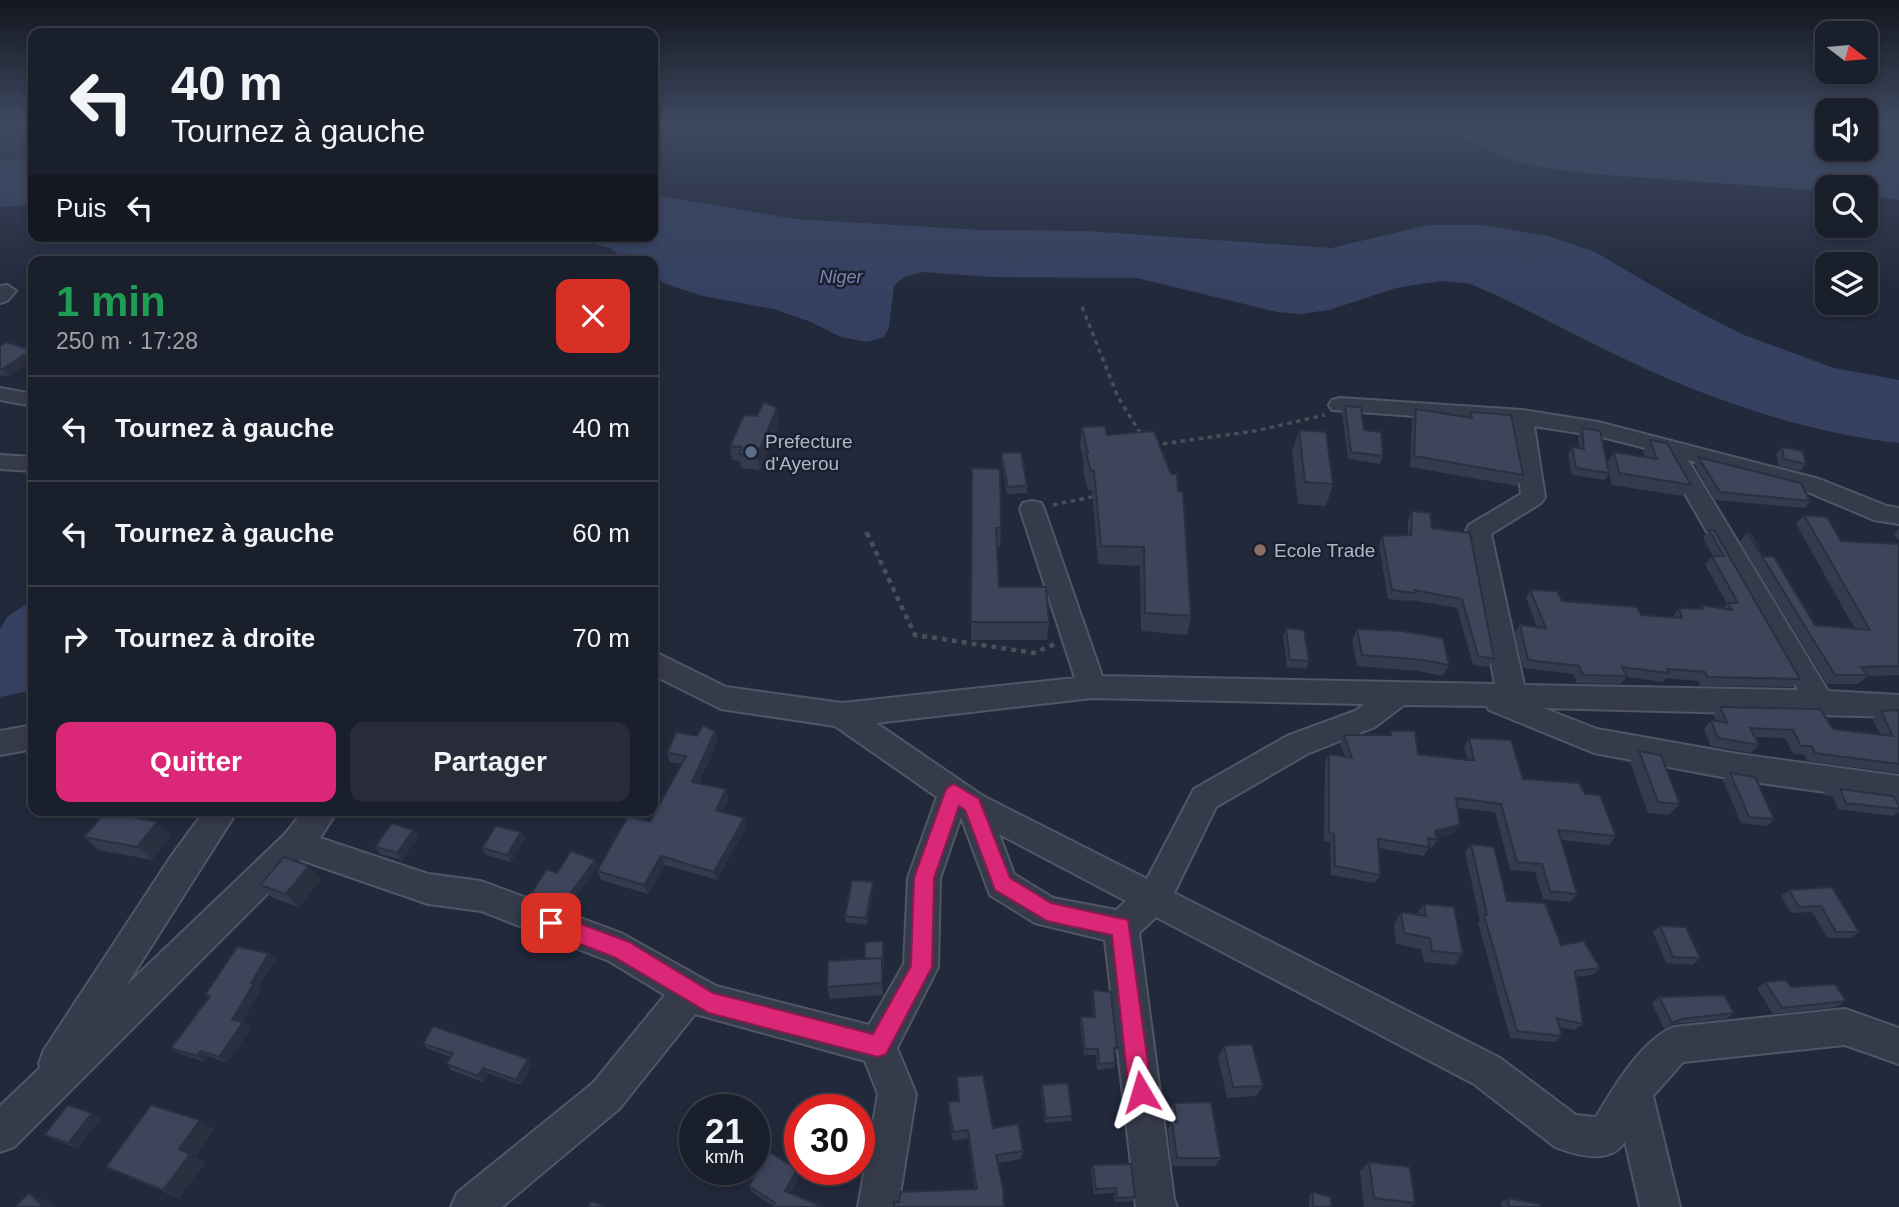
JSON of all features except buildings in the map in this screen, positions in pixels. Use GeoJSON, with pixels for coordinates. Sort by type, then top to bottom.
{"type":"FeatureCollection","features":[{"type":"Feature","properties":{"kind":"street"},"geometry":{"type":"LineString","coordinates":[[0,394],[28,399]]}},
{"type":"Feature","properties":{"kind":"street"},"geometry":{"type":"LineString","coordinates":[[1350,406],[1522,417],[1598,429],[1811,485],[1883,514],[1899,516]]}},
{"type":"Feature","properties":{"kind":"street"},"geometry":{"type":"LineString","coordinates":[[1499,697],[1478,531],[1533,497],[1522,417]]}},
{"type":"Feature","properties":{"kind":"street"},"geometry":{"type":"LineString","coordinates":[[1670,448],[1820,702]]}},
{"type":"Feature","properties":{"kind":"street"},"geometry":{"type":"LineString","coordinates":[[0,463],[28,464]]}},
{"type":"Feature","properties":{"kind":"street"},"geometry":{"type":"LineString","coordinates":[[1032,509],[1092,687]]}},
{"type":"Feature","properties":{"kind":"street"},"geometry":{"type":"LineString","coordinates":[[658,665],[721,698],[842,715],[1092,687],[1820,702],[1897,711]]}},
{"type":"Feature","properties":{"kind":"street"},"geometry":{"type":"LineString","coordinates":[[1121,927],[1155,897],[1206,798],[1297,745],[1365,719],[1396,694]]}},
{"type":"Feature","properties":{"kind":"street"},"geometry":{"type":"LineString","coordinates":[[1499,697],[1594,741],[1738,767],[1899,789]]}},
{"type":"Feature","properties":{"kind":"street"},"geometry":{"type":"LineString","coordinates":[[842,715],[963,799],[1487,1071],[1569,1133],[1605,1138],[1633,1091],[1674,1045],[1845,1027],[1899,1046]]}},
{"type":"Feature","properties":{"kind":"street"},"geometry":{"type":"LineString","coordinates":[[0,743],[28,738]]}},
{"type":"Feature","properties":{"kind":"street"},"geometry":{"type":"LineString","coordinates":[[963,799],[1002,884],[1047,912],[1121,927]]}},
{"type":"Feature","properties":{"kind":"street"},"geometry":{"type":"LineString","coordinates":[[878,1046],[921,967],[924,878],[963,799]]}},
{"type":"Feature","properties":{"kind":"street"},"geometry":{"type":"LineString","coordinates":[[32,1103],[181,868],[219,816]]}},
{"type":"Feature","properties":{"kind":"street"},"geometry":{"type":"LineString","coordinates":[[0,1133],[296,844],[318,816]]}},
{"type":"Feature","properties":{"kind":"street"},"geometry":{"type":"LineString","coordinates":[[296,844],[428,890],[481,896],[621,949],[709,1002],[878,1046]]}},
{"type":"Feature","properties":{"kind":"street"},"geometry":{"type":"LineString","coordinates":[[1121,927],[1152,1188],[1157,1207]]}},
{"type":"Feature","properties":{"kind":"street"},"geometry":{"type":"LineString","coordinates":[[471,1207],[606,1096],[691,991]]}},
{"type":"Feature","properties":{"kind":"street"},"geometry":{"type":"LineString","coordinates":[[878,1046],[897,1094],[878,1207]]}},
{"type":"Feature","properties":{"kind":"street"},"geometry":{"type":"LineString","coordinates":[[1633,1091],[1660,1207]]}},
{"type":"Feature","properties":{"kind":"path"},"geometry":{"type":"LineString","coordinates":[[1082,307],[1118,397],[1148,446],[1255,431],[1350,406]]}},
{"type":"Feature","properties":{"kind":"path"},"geometry":{"type":"LineString","coordinates":[[1032,509],[1104,495]]}},
{"type":"Feature","properties":{"kind":"path"},"geometry":{"type":"LineString","coordinates":[[866,532],[915,635],[1034,653],[1075,636]]}},
{"type":"Feature","properties":{"kind":"water"},"geometry":{"type":"Polygon","coordinates":[[[0,179],[28,179],[28,205],[0,207],[0,179]]]}},
{"type":"Feature","properties":{"kind":"water"},"geometry":{"type":"Polygon","coordinates":[[[1666,179],[1815,179],[1815,190],[1666,179]]]}},
{"type":"Feature","properties":{"kind":"water"},"geometry":{"type":"Polygon","coordinates":[[[1878,179],[1899,179],[1899,200],[1878,197],[1878,179]]]}},
{"type":"Feature","properties":{"kind":"water","name":"Niger"},"geometry":{"type":"Polygon","coordinates":[[[658,196],[795,219],[980,230],[1087,231],[1331,248],[1428,225],[1482,225],[1548,236],[1595,252],[1691,308],[1744,335],[1834,368],[1899,380],[1899,443],[1822,430],[1708,395],[1635,364],[1471,284],[1441,281],[1396,288],[1329,310],[1300,314],[1277,312],[1137,278],[991,277],[923,272],[904,277],[894,286],[889,327],[884,337],[867,342],[841,337],[811,322],[774,309],[703,296],[666,284],[658,279],[658,256],[621,256],[610,248],[586,242],[658,242],[658,196]]]}},
{"type":"Feature","properties":{"kind":"water"},"geometry":{"type":"Polygon","coordinates":[[[28,603],[28,691],[0,697],[0,629],[8,616],[28,603]]]}},
{"type":"Feature","properties":{"kind":"place","name":"Prefecture d'Ayerou"},"geometry":{"type":"Point","coordinates":[751,452]}},
{"type":"Feature","properties":{"kind":"place","name":"Ecole Trade"},"geometry":{"type":"Point","coordinates":[1260,550]}},
{"type":"Feature","properties":{"kind":"route"},"geometry":{"type":"LineString","coordinates":[[551,923],[621,949],[709,1002],[878,1046],[921,967],[924,878],[954,792],[972,805],[1002,884],[1047,912],[1121,927],[1141,1092]]}}]}
